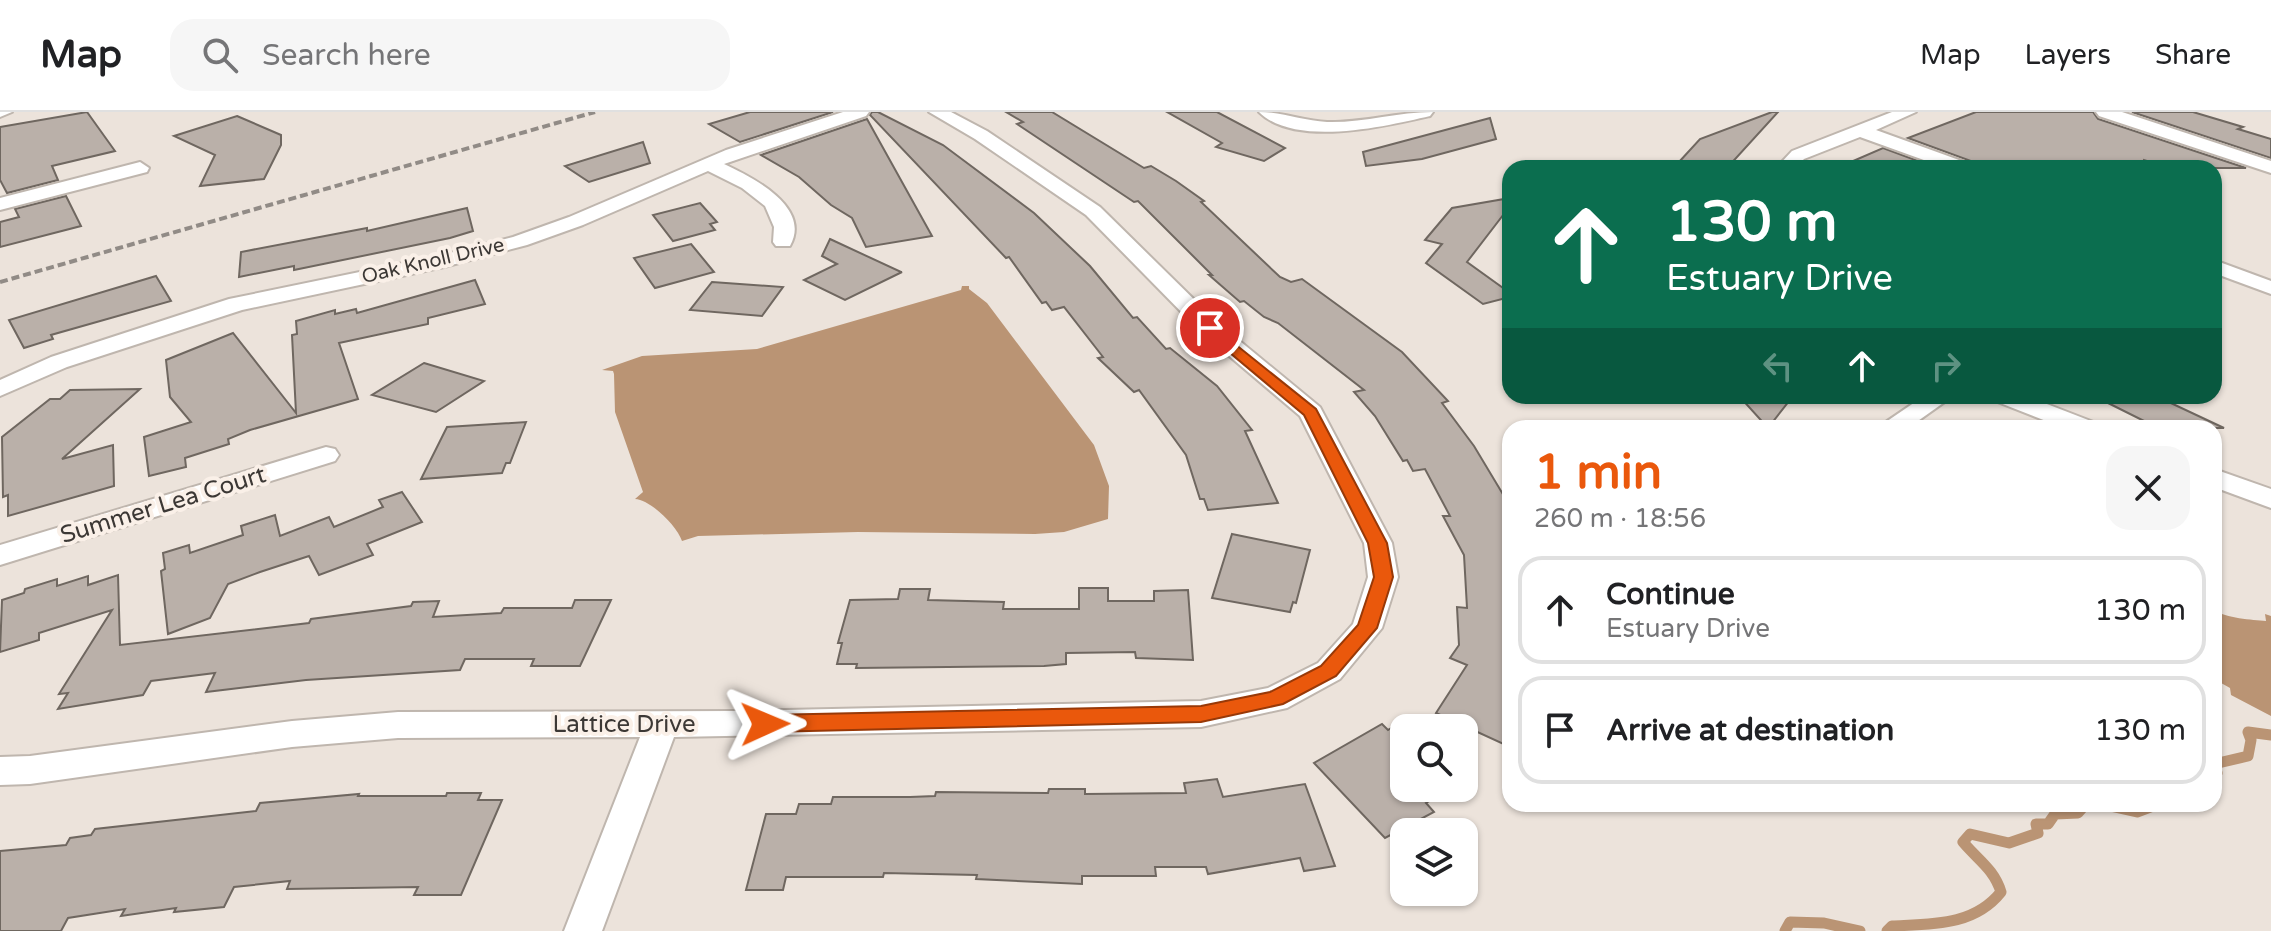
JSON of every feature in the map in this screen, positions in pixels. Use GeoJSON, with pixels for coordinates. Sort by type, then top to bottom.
{"type":"FeatureCollection","features":[{"type":"Feature","properties":{"kind":"street","name":"Oak Knoll Drive"},"geometry":{"type":"LineString","coordinates":[[0,389],[75,356],[227,307],[418,267],[520,241],[590,215],[708,164],[860,112]]}},
{"type":"Feature","properties":{"kind":"street","name":"Lattice Drive"},"geometry":{"type":"LineString","coordinates":[[0,771],[30,770],[292,734],[379,726],[1201,714],[1275,699],[1329,671],[1367,628],[1383,577],[1378,543],[1311,412],[1210,328],[1093,211],[981,135],[938,112]]}},
{"type":"Feature","properties":{"kind":"street"},"geometry":{"type":"LineString","coordinates":[[1268,112],[1300,124],[1336,128],[1371,125],[1424,112]]}},
{"type":"Feature","properties":{"kind":"street"},"geometry":{"type":"LineString","coordinates":[[1793,160],[1798,155],[1907,112]]}},
{"type":"Feature","properties":{"kind":"street"},"geometry":{"type":"LineString","coordinates":[[2105,112],[2271,167]]}},
{"type":"Feature","properties":{"kind":"street"},"geometry":{"type":"LineString","coordinates":[[1859,130],[1941,160]]}},
{"type":"Feature","properties":{"kind":"street"},"geometry":{"type":"LineString","coordinates":[[708,164],[751,184],[778,209],[784,222],[783,242]]}},
{"type":"Feature","properties":{"kind":"street"},"geometry":{"type":"LineString","coordinates":[[0,204],[140,168]]}},
{"type":"Feature","properties":{"kind":"street"},"geometry":{"type":"LineString","coordinates":[[2222,269],[2270,288]]}},
{"type":"Feature","properties":{"kind":"street"},"geometry":{"type":"LineString","coordinates":[[1903,420],[1928,404]]}},
{"type":"Feature","properties":{"kind":"street"},"geometry":{"type":"LineString","coordinates":[[2025,404],[2066,420]]}},
{"type":"Feature","properties":{"kind":"street","name":"Summer Lea Court"},"geometry":{"type":"LineString","coordinates":[[0,555],[326,455]]}},
{"type":"Feature","properties":{"kind":"street"},"geometry":{"type":"LineString","coordinates":[[2222,480],[2271,499]]}},
{"type":"Feature","properties":{"kind":"street"},"geometry":{"type":"LineString","coordinates":[[583,931],[662,724]]}},
{"type":"Feature","properties":{"kind":"shaded area"},"geometry":{"type":"Polygon","coordinates":[[[962,286],[969,286],[987,303],[1094,445],[1109,486],[1108,519],[1064,532],[1035,534],[858,532],[698,536],[682,541],[663,515],[635,499],[643,492],[615,412],[614,374],[613,371],[602,370],[642,356],[757,349],[961,290],[962,286]]]}},
{"type":"Feature","properties":{"kind":"shaded area"},"geometry":{"type":"Polygon","coordinates":[[[2222,614],[2266,621],[2265,614],[2271,616],[2271,716],[2231,695],[2230,688],[2222,684],[2222,614]]]}},
{"type":"Feature","properties":{"kind":"building"},"geometry":{"type":"Polygon","coordinates":[[[87,112],[115,151],[52,166],[58,180],[7,193],[0,180],[0,127],[87,112]]]}},
{"type":"Feature","properties":{"kind":"building"},"geometry":{"type":"Polygon","coordinates":[[[750,112],[833,112],[740,142],[709,124],[750,112]]]}},
{"type":"Feature","properties":{"kind":"building"},"geometry":{"type":"Polygon","coordinates":[[[878,112],[943,145],[1034,213],[1090,266],[1133,318],[1137,317],[1166,349],[1170,348],[1217,386],[1252,430],[1245,431],[1278,503],[1208,510],[1204,499],[1200,499],[1186,455],[1139,390],[1134,392],[1098,358],[1103,357],[1064,307],[1052,310],[1046,302],[1042,303],[1009,257],[1006,258],[870,115],[878,112]]]}},
{"type":"Feature","properties":{"kind":"building"},"geometry":{"type":"Polygon","coordinates":[[[1006,112],[1052,112],[1144,168],[1151,166],[1176,181],[1204,201],[1201,202],[1280,277],[1291,282],[1302,279],[1402,352],[1448,401],[1442,403],[1474,446],[1502,493],[1502,743],[1478,732],[1478,714],[1436,713],[1467,665],[1450,658],[1459,645],[1457,607],[1467,608],[1464,555],[1443,516],[1450,516],[1425,469],[1413,471],[1407,460],[1403,461],[1375,416],[1354,392],[1364,390],[1278,323],[1264,317],[1244,301],[1240,302],[1209,275],[1212,275],[1138,201],[1134,202],[1017,124],[1023,122],[1006,112]]]}},
{"type":"Feature","properties":{"kind":"building"},"geometry":{"type":"Polygon","coordinates":[[[1167,112],[1217,112],[1285,148],[1264,161],[1216,147],[1222,143],[1167,112]]]}},
{"type":"Feature","properties":{"kind":"building"},"geometry":{"type":"Polygon","coordinates":[[[1778,112],[1734,160],[1681,160],[1700,139],[1778,112]]]}},
{"type":"Feature","properties":{"kind":"building"},"geometry":{"type":"Polygon","coordinates":[[[1976,112],[2093,112],[2098,119],[2222,160],[1968,160],[1908,138],[1976,112]]]}},
{"type":"Feature","properties":{"kind":"building"},"geometry":{"type":"Polygon","coordinates":[[[2132,112],[2193,112],[2243,127],[2238,129],[2271,139],[2271,158],[2132,112]]]}},
{"type":"Feature","properties":{"kind":"building"},"geometry":{"type":"Polygon","coordinates":[[[237,116],[281,135],[281,145],[264,179],[200,186],[215,155],[174,136],[237,116]]]}},
{"type":"Feature","properties":{"kind":"building"},"geometry":{"type":"Polygon","coordinates":[[[1490,118],[1496,139],[1422,159],[1366,166],[1363,152],[1490,118]]]}},
{"type":"Feature","properties":{"kind":"building"},"geometry":{"type":"Polygon","coordinates":[[[867,119],[932,236],[866,247],[852,218],[831,205],[799,177],[761,155],[867,119]]]}},
{"type":"Feature","properties":{"kind":"building"},"geometry":{"type":"Polygon","coordinates":[[[643,142],[650,163],[589,182],[565,166],[643,142]]]}},
{"type":"Feature","properties":{"kind":"building"},"geometry":{"type":"Polygon","coordinates":[[[1883,148],[1915,160],[1855,160],[1883,148]]]}},
{"type":"Feature","properties":{"kind":"building"},"geometry":{"type":"Polygon","coordinates":[[[2222,160],[2246,168],[2222,168],[2222,160]]]}},
{"type":"Feature","properties":{"kind":"building"},"geometry":{"type":"Polygon","coordinates":[[[66,196],[81,226],[0,247],[0,222],[19,217],[15,209],[66,196]]]}},
{"type":"Feature","properties":{"kind":"building"},"geometry":{"type":"Polygon","coordinates":[[[1502,199],[1502,216],[1467,262],[1502,287],[1502,299],[1483,304],[1426,263],[1442,244],[1425,240],[1452,208],[1502,199]]]}},
{"type":"Feature","properties":{"kind":"building"},"geometry":{"type":"Polygon","coordinates":[[[700,203],[717,222],[710,224],[715,230],[673,241],[653,215],[700,203]]]}},
{"type":"Feature","properties":{"kind":"building"},"geometry":{"type":"Polygon","coordinates":[[[467,208],[473,231],[450,238],[294,270],[294,266],[239,277],[241,252],[367,228],[367,231],[467,208]]]}},
{"type":"Feature","properties":{"kind":"building"},"geometry":{"type":"Polygon","coordinates":[[[830,239],[902,272],[845,300],[804,280],[837,264],[822,256],[830,239]]]}},
{"type":"Feature","properties":{"kind":"building"},"geometry":{"type":"Polygon","coordinates":[[[691,244],[714,272],[655,288],[634,258],[691,244]]]}},
{"type":"Feature","properties":{"kind":"building"},"geometry":{"type":"Polygon","coordinates":[[[156,276],[171,301],[51,335],[53,339],[24,348],[9,320],[156,276]]]}},
{"type":"Feature","properties":{"kind":"building"},"geometry":{"type":"Polygon","coordinates":[[[475,280],[485,304],[428,318],[428,324],[339,343],[358,399],[250,430],[228,439],[229,444],[185,458],[186,467],[149,476],[144,437],[191,422],[170,397],[166,360],[233,333],[296,413],[292,335],[297,334],[296,321],[335,310],[335,314],[356,309],[357,313],[475,280]]]}},
{"type":"Feature","properties":{"kind":"building"},"geometry":{"type":"Polygon","coordinates":[[[712,282],[783,287],[762,316],[690,310],[712,282]]]}},
{"type":"Feature","properties":{"kind":"building"},"geometry":{"type":"Polygon","coordinates":[[[424,363],[484,381],[436,412],[372,395],[424,363]]]}},
{"type":"Feature","properties":{"kind":"building"},"geometry":{"type":"Polygon","coordinates":[[[140,389],[62,459],[113,445],[114,486],[8,516],[8,495],[3,497],[2,437],[50,399],[60,399],[70,390],[140,389]]]}},
{"type":"Feature","properties":{"kind":"building"},"geometry":{"type":"Polygon","coordinates":[[[1746,404],[1787,404],[1774,420],[1761,420],[1746,404]]]}},
{"type":"Feature","properties":{"kind":"building"},"geometry":{"type":"Polygon","coordinates":[[[2110,404],[2173,404],[2207,420],[2142,420],[2110,404]]]}},
{"type":"Feature","properties":{"kind":"building"},"geometry":{"type":"Polygon","coordinates":[[[526,422],[510,463],[506,463],[502,473],[421,479],[447,427],[526,422]]]}},
{"type":"Feature","properties":{"kind":"building"},"geometry":{"type":"Polygon","coordinates":[[[402,492],[422,522],[367,544],[373,555],[319,575],[309,556],[228,584],[210,618],[168,634],[161,571],[165,569],[163,553],[189,545],[190,553],[243,535],[241,526],[275,515],[280,536],[329,517],[334,527],[383,507],[379,500],[402,492]]]}},
{"type":"Feature","properties":{"kind":"building"},"geometry":{"type":"Polygon","coordinates":[[[1232,534],[1310,550],[1296,603],[1293,602],[1290,612],[1212,598],[1232,534]]]}},
{"type":"Feature","properties":{"kind":"building"},"geometry":{"type":"Polygon","coordinates":[[[118,575],[120,645],[309,623],[311,619],[411,606],[413,602],[439,601],[433,617],[501,613],[504,608],[572,608],[575,600],[611,600],[580,666],[531,666],[534,659],[465,659],[460,670],[306,680],[206,692],[215,673],[151,681],[143,695],[58,709],[68,693],[59,694],[112,610],[39,633],[39,640],[0,652],[2,600],[57,579],[57,586],[88,576],[88,585],[118,575]]]}},
{"type":"Feature","properties":{"kind":"building"},"geometry":{"type":"Polygon","coordinates":[[[1079,588],[1108,588],[1108,601],[1154,601],[1154,591],[1188,590],[1193,660],[1136,658],[1135,652],[1066,653],[1066,664],[1044,666],[856,668],[857,664],[837,664],[842,643],[838,643],[850,600],[898,599],[900,589],[930,589],[928,600],[1004,602],[1003,609],[1079,609],[1079,588]]]}},
{"type":"Feature","properties":{"kind":"building"},"geometry":{"type":"Polygon","coordinates":[[[1382,724],[1388,730],[1390,802],[1428,802],[1434,812],[1423,818],[1390,818],[1390,835],[1385,838],[1314,763],[1382,724]]]}},
{"type":"Feature","properties":{"kind":"building"},"geometry":{"type":"Polygon","coordinates":[[[1217,779],[1223,797],[1305,784],[1335,866],[1304,871],[1300,858],[1208,874],[1206,867],[1155,867],[1156,876],[1082,876],[1082,884],[976,879],[977,875],[884,873],[883,877],[786,877],[783,890],[746,890],[766,814],[796,814],[799,804],[831,804],[833,797],[935,796],[936,792],[1048,793],[1049,789],[1085,789],[1085,794],[1186,793],[1184,783],[1217,779]]]}},
{"type":"Feature","properties":{"kind":"building"},"geometry":{"type":"Polygon","coordinates":[[[447,793],[481,793],[478,800],[502,800],[461,895],[414,895],[418,887],[287,889],[290,881],[234,887],[224,907],[174,912],[176,908],[121,916],[125,909],[68,918],[61,931],[0,931],[0,851],[66,845],[70,838],[91,835],[95,829],[256,811],[260,803],[359,794],[446,796],[447,793]]]}},
{"type":"Feature","properties":{"kind":"waterway"},"geometry":{"type":"LineString","coordinates":[[2222,762],[2248,756],[2251,740],[2248,732],[2271,735]]}},
{"type":"Feature","properties":{"kind":"waterway"},"geometry":{"type":"LineString","coordinates":[[1887,931],[1892,926],[1937,923],[1965,917],[1990,903],[2001,892],[1990,871],[1963,842],[1970,834],[2009,843],[2038,833],[2036,824],[2048,824],[2055,814],[2079,812]]}},
{"type":"Feature","properties":{"kind":"waterway"},"geometry":{"type":"LineString","coordinates":[[1785,931],[1790,922],[1824,923],[1860,931]]}},
{"type":"Feature","properties":{"kind":"railway"},"geometry":{"type":"LineString","coordinates":[[0,282],[595,112]]}},
{"type":"Feature","properties":{"kind":"route"},"geometry":{"type":"LineString","coordinates":[[765,724],[1201,714],[1275,699],[1329,671],[1367,628],[1383,577],[1378,543],[1311,412],[1210,328]]}}]}
